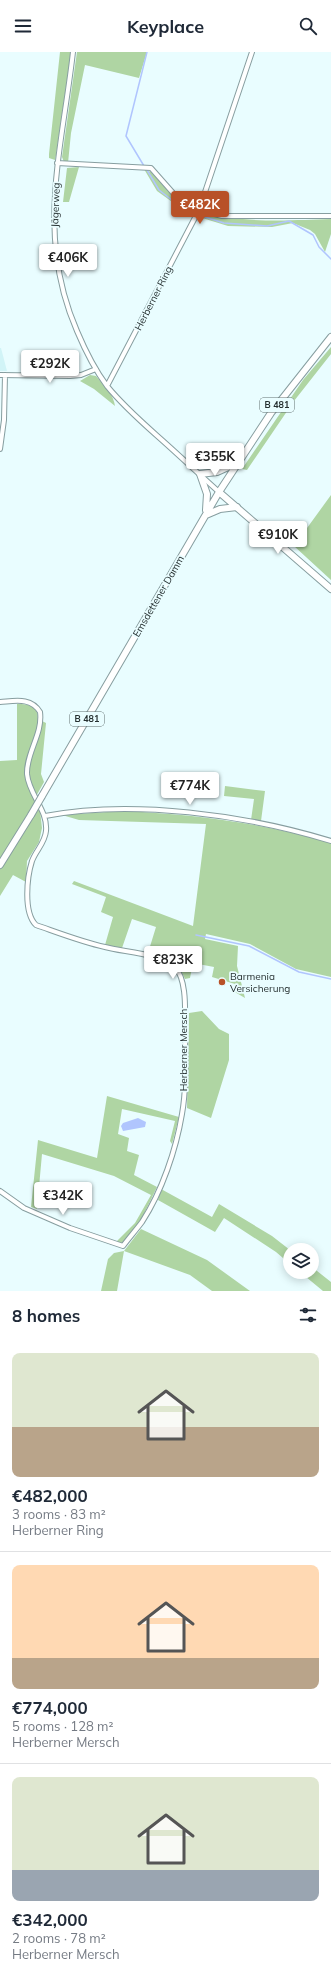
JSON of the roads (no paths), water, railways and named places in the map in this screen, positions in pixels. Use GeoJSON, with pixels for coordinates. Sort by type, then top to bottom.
{"type":"FeatureCollection","features":[{"type":"Feature","properties":{"kind":"main road","name":"Emsdettener Damm"},"geometry":{"type":"LineString","coordinates":[[0,865],[31,815],[219,492],[271,413],[331,337]]}},
{"type":"Feature","properties":{"kind":"main road"},"geometry":{"type":"LineString","coordinates":[[205,516],[208,503],[207,494],[200,474],[222,470],[238,462]]}},
{"type":"Feature","properties":{"kind":"main road"},"geometry":{"type":"LineString","coordinates":[[219,492],[331,589]]}},
{"type":"Feature","properties":{"kind":"main road"},"geometry":{"type":"LineString","coordinates":[[205,516],[220,509],[237,507]]}},
{"type":"Feature","properties":{"kind":"street","name":"Jägerweg"},"geometry":{"type":"LineString","coordinates":[[73,52],[57,163],[53,209],[53,231],[59,277],[73,322],[82,344],[107,386],[131,413],[219,492]]}},
{"type":"Feature","properties":{"kind":"street","name":"Herberner Ring"},"geometry":{"type":"LineString","coordinates":[[107,386],[199,210],[252,52]]}},
{"type":"Feature","properties":{"kind":"street"},"geometry":{"type":"LineString","coordinates":[[57,163],[151,168],[174,194],[199,210],[222,216],[331,216]]}},
{"type":"Feature","properties":{"kind":"street"},"geometry":{"type":"LineString","coordinates":[[0,375],[70,376],[81,375],[96,369]]}},
{"type":"Feature","properties":{"kind":"street"},"geometry":{"type":"LineString","coordinates":[[0,449],[4,420],[5,375]]}},
{"type":"Feature","properties":{"kind":"street","name":"Herberner Mersch"},"geometry":{"type":"LineString","coordinates":[[0,702],[29,702],[35,705],[40,712],[38,732],[28,761],[27,775],[32,792],[45,816],[46,831],[44,840],[34,856],[30,870],[27,899],[31,920],[36,925],[104,947],[164,960],[175,967],[180,977],[185,1016],[185,1066],[182,1114],[170,1160],[158,1193],[142,1222],[123,1246],[70,1228],[24,1208],[0,1191]]}},
{"type":"Feature","properties":{"kind":"street"},"geometry":{"type":"LineString","coordinates":[[45,816],[62,813],[124,810],[173,812],[291,829],[331,841]]}},
{"type":"Feature","properties":{"kind":"water"},"geometry":{"type":"Polygon","coordinates":[[[138,1118],[146,1122],[145,1127],[123,1131],[121,1126],[123,1123],[138,1118]]]}},
{"type":"Feature","properties":{"kind":"waterway"},"geometry":{"type":"LineString","coordinates":[[144,166],[126,136],[147,52]]}},
{"type":"Feature","properties":{"kind":"waterway"},"geometry":{"type":"LineString","coordinates":[[147,170],[159,190],[186,211],[224,223],[267,226],[289,221],[313,235],[319,247],[331,259]]}},
{"type":"Feature","properties":{"kind":"waterway"},"geometry":{"type":"LineString","coordinates":[[196,935],[249,946],[299,972],[331,979]]}},
{"type":"Feature","properties":{"kind":"place","name":"Barmenia Versicherung"},"geometry":{"type":"Point","coordinates":[222,982]}}]}
